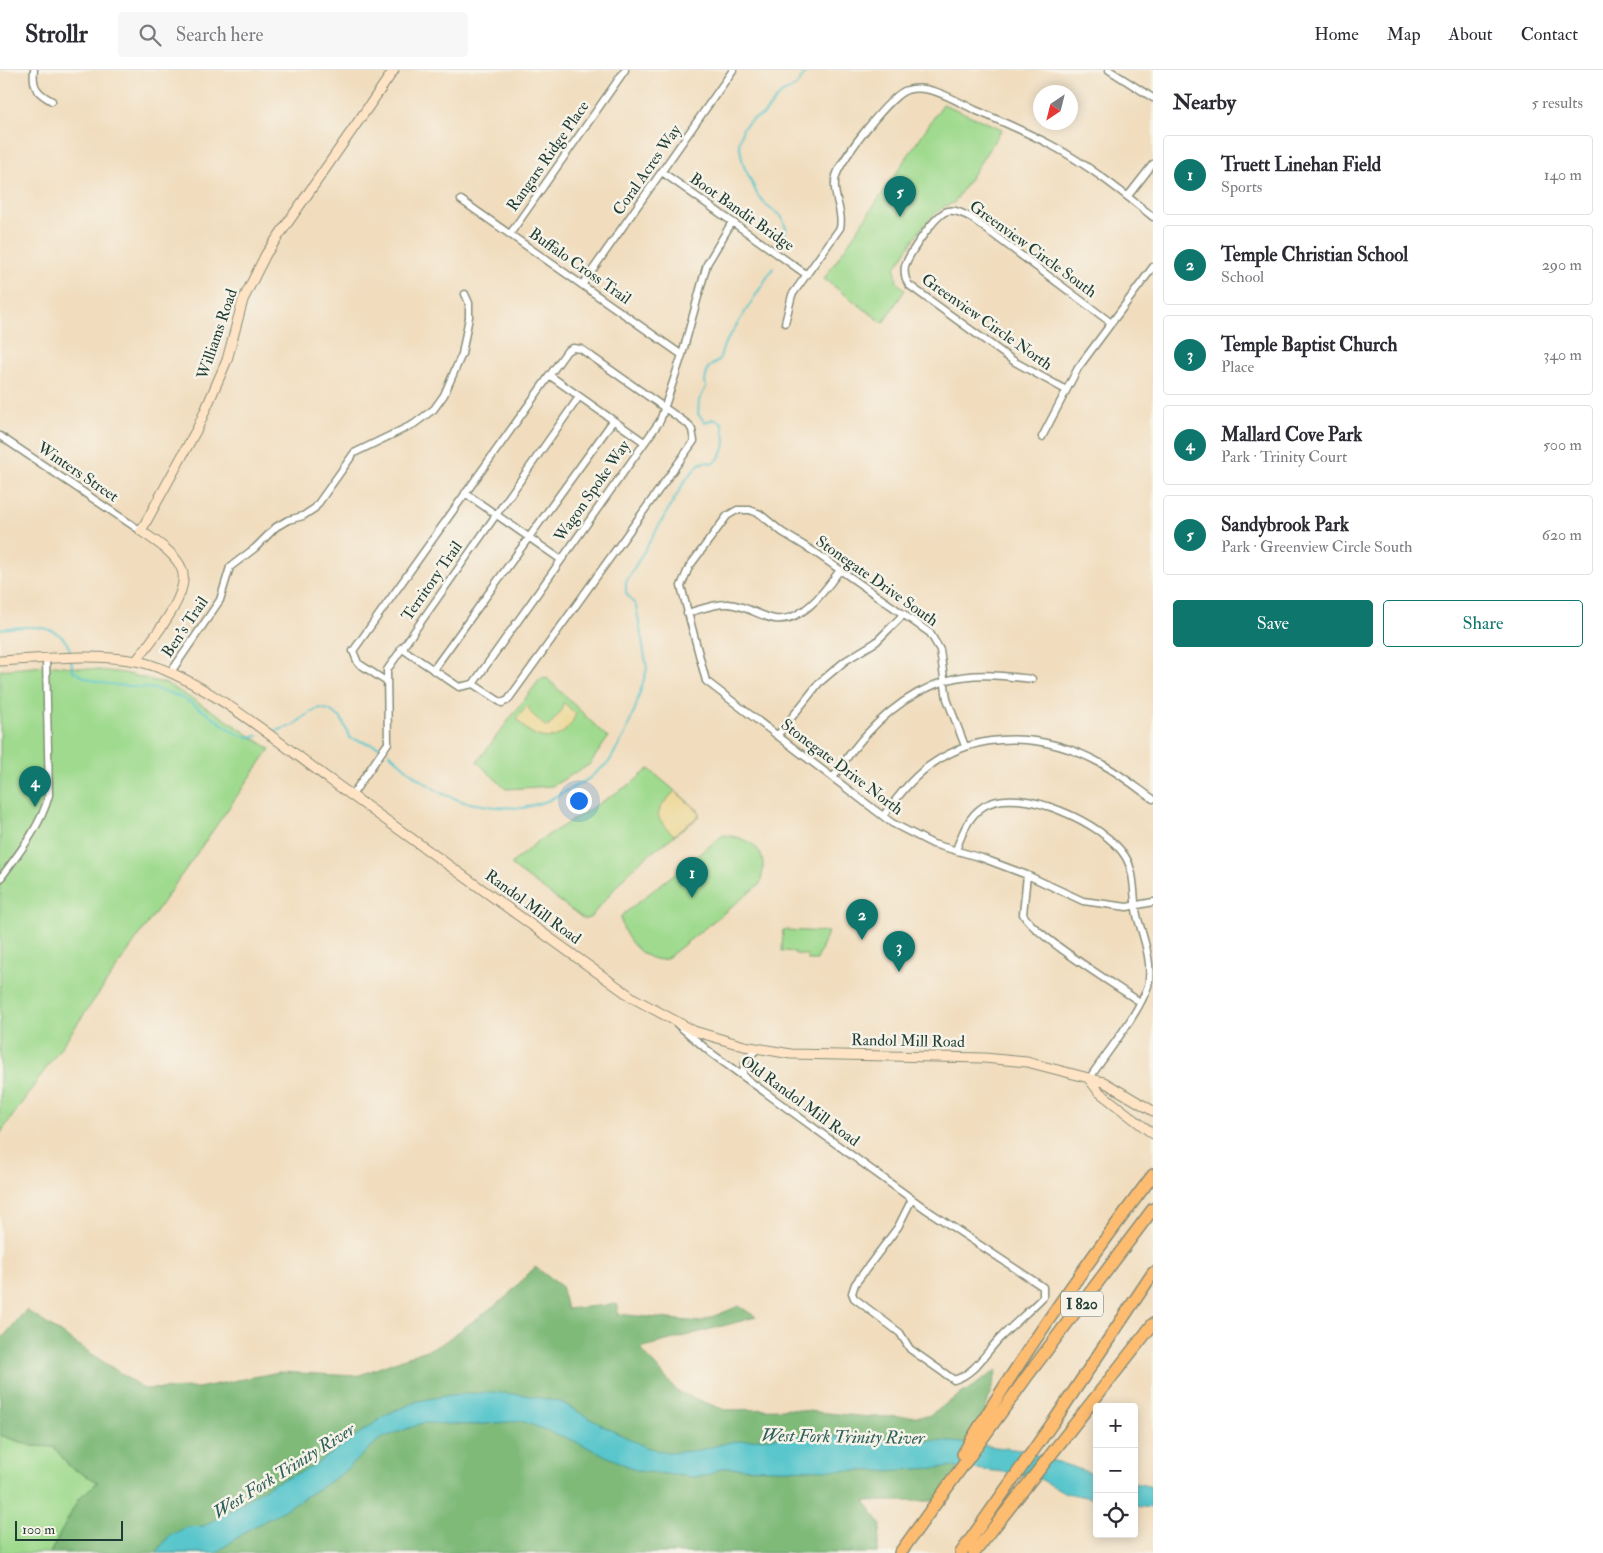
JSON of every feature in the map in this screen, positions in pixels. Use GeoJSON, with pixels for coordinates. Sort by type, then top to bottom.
{"type":"FeatureCollection","features":[{"type":"Feature","properties":{"kind":"highway"},"geometry":{"type":"LineString","coordinates":[[928,1515],[999,1392],[1074,1280],[1153,1175]]}},
{"type":"Feature","properties":{"kind":"highway","name":"I 820"},"geometry":{"type":"LineString","coordinates":[[900,1553],[1011,1399],[1153,1208]]}},
{"type":"Feature","properties":{"kind":"highway","name":"I 820"},"geometry":{"type":"LineString","coordinates":[[961,1553],[1054,1421],[1153,1273]]}},
{"type":"Feature","properties":{"kind":"highway"},"geometry":{"type":"LineString","coordinates":[[974,1553],[1153,1324]]}},
{"type":"Feature","properties":{"kind":"main road","name":"Williams Road"},"geometry":{"type":"LineString","coordinates":[[141,531],[198,427],[227,360],[240,309],[251,281],[266,254],[394,70]]}},
{"type":"Feature","properties":{"kind":"main road"},"geometry":{"type":"LineString","coordinates":[[136,661],[172,610],[184,581],[182,569],[172,555],[141,531]]}},
{"type":"Feature","properties":{"kind":"main road","name":"Randol Mill Road"},"geometry":{"type":"LineString","coordinates":[[0,661],[80,658],[136,661],[170,672],[212,696],[634,998],[674,1022],[715,1038],[758,1049],[791,1054],[1008,1060],[1051,1067],[1104,1082],[1153,1111]]}},
{"type":"Feature","properties":{"kind":"main road","name":"Randol Mill Road"},"geometry":{"type":"LineString","coordinates":[[1089,1079],[1099,1092],[1153,1134]]}},
{"type":"Feature","properties":{"kind":"street"},"geometry":{"type":"LineString","coordinates":[[34,70],[33,81],[35,88],[42,95],[52,100]]}},
{"type":"Feature","properties":{"kind":"street","name":"Rangars Ridge Place"},"geometry":{"type":"LineString","coordinates":[[510,234],[625,70]]}},
{"type":"Feature","properties":{"kind":"street","name":"Coral Acres Way"},"geometry":{"type":"LineString","coordinates":[[582,285],[733,70]]}},
{"type":"Feature","properties":{"kind":"street"},"geometry":{"type":"LineString","coordinates":[[1109,70],[1153,98]]}},
{"type":"Feature","properties":{"kind":"street"},"geometry":{"type":"LineString","coordinates":[[785,323],[792,295],[840,228],[842,219],[835,188],[840,168],[890,101],[908,89],[936,92],[1052,145],[1128,196],[1153,217]]}},
{"type":"Feature","properties":{"kind":"street"},"geometry":{"type":"LineString","coordinates":[[1128,196],[1153,164]]}},
{"type":"Feature","properties":{"kind":"street","name":"Boot Bandit Bridge"},"geometry":{"type":"LineString","coordinates":[[662,172],[807,275]]}},
{"type":"Feature","properties":{"kind":"street","name":"Buffalo Cross Trail"},"geometry":{"type":"LineString","coordinates":[[461,200],[682,355]]}},
{"type":"Feature","properties":{"kind":"street","name":"Greenview Circle South"},"geometry":{"type":"LineString","coordinates":[[920,241],[940,215],[950,210],[959,212],[1110,322]]}},
{"type":"Feature","properties":{"kind":"street","name":"Wagon Spoke Way"},"geometry":{"type":"LineString","coordinates":[[473,684],[560,559],[660,421],[682,355],[706,264],[732,222]]}},
{"type":"Feature","properties":{"kind":"street","name":"Greenview Circle North"},"geometry":{"type":"LineString","coordinates":[[920,241],[906,265],[906,280],[909,284],[1015,362],[1066,390]]}},
{"type":"Feature","properties":{"kind":"street"},"geometry":{"type":"LineString","coordinates":[[1042,437],[1078,368],[1110,322],[1153,267]]}},
{"type":"Feature","properties":{"kind":"street","name":"Ben's Trail"},"geometry":{"type":"LineString","coordinates":[[170,672],[220,600],[230,567],[276,527],[288,520],[303,516],[315,508],[354,453],[414,424],[434,409],[444,395],[462,354],[470,303],[465,294]]}},
{"type":"Feature","properties":{"kind":"street"},"geometry":{"type":"LineString","coordinates":[[387,682],[358,663],[353,651],[567,351],[573,348],[581,350],[689,425],[694,441],[508,700],[502,703],[496,701],[473,684],[459,687],[401,648]]}},
{"type":"Feature","properties":{"kind":"street"},"geometry":{"type":"LineString","coordinates":[[549,375],[579,398],[644,442]]}},
{"type":"Feature","properties":{"kind":"street","name":"Territory Trail"},"geometry":{"type":"LineString","coordinates":[[352,795],[388,743],[387,670],[579,398]]}},
{"type":"Feature","properties":{"kind":"street"},"geometry":{"type":"LineString","coordinates":[[433,670],[612,421]]}},
{"type":"Feature","properties":{"kind":"street","name":"Winters Street"},"geometry":{"type":"LineString","coordinates":[[0,436],[141,531]]}},
{"type":"Feature","properties":{"kind":"street"},"geometry":{"type":"LineString","coordinates":[[465,493],[560,559]]}},
{"type":"Feature","properties":{"kind":"street","name":"Stonegate Drive South"},"geometry":{"type":"LineString","coordinates":[[733,512],[750,510],[760,514],[782,532],[930,633],[937,641],[947,699],[965,746]]}},
{"type":"Feature","properties":{"kind":"street","name":"Stonegate Drive North"},"geometry":{"type":"LineString","coordinates":[[733,512],[714,531],[683,577],[681,586],[706,681],[883,816],[920,838],[1027,875],[1083,901],[1102,905],[1135,907],[1153,902]]}},
{"type":"Feature","properties":{"kind":"street"},"geometry":{"type":"LineString","coordinates":[[687,613],[727,604],[776,619],[790,617],[807,608],[825,590],[840,570]]}},
{"type":"Feature","properties":{"kind":"street"},"geometry":{"type":"LineString","coordinates":[[777,736],[819,683],[845,662],[876,642],[904,614]]}},
{"type":"Feature","properties":{"kind":"street"},"geometry":{"type":"LineString","coordinates":[[0,879],[36,826],[45,810],[49,794],[46,659]]}},
{"type":"Feature","properties":{"kind":"street"},"geometry":{"type":"LineString","coordinates":[[833,778],[857,743],[878,723],[906,701],[944,682],[992,675],[1032,679]]}},
{"type":"Feature","properties":{"kind":"street"},"geometry":{"type":"LineString","coordinates":[[883,816],[903,791],[928,766],[965,746],[988,740],[1015,739],[1058,746],[1102,764],[1153,799]]}},
{"type":"Feature","properties":{"kind":"street"},"geometry":{"type":"LineString","coordinates":[[956,850],[968,823],[984,806],[997,801],[1019,800],[1041,804],[1062,811],[1118,846],[1132,871],[1135,907],[1148,952],[1150,975],[1140,1002],[1089,1079]]}},
{"type":"Feature","properties":{"kind":"street"},"geometry":{"type":"LineString","coordinates":[[1027,875],[1023,914],[1025,920],[1047,938],[1140,1002]]}},
{"type":"Feature","properties":{"kind":"street","name":"Old Randol Mill Road"},"geometry":{"type":"LineString","coordinates":[[674,1022],[693,1039],[748,1080],[912,1199],[1043,1288],[1043,1297],[962,1378],[954,1380],[910,1349],[900,1333],[854,1298],[852,1293],[855,1284],[898,1227],[912,1199]]}},
{"type":"Feature","properties":{"kind":"street"},"geometry":{"type":"LineString","coordinates":[[748,1080],[743,1074],[745,1064],[751,1054],[758,1049]]}},
{"type":"Feature","properties":{"kind":"green space"},"geometry":{"type":"Polygon","coordinates":[[[943,104],[1002,129],[954,203],[945,206],[929,220],[895,268],[897,282],[905,290],[883,323],[824,279],[943,104]]]}},
{"type":"Feature","properties":{"kind":"green space"},"geometry":{"type":"Polygon","coordinates":[[[55,665],[124,673],[167,684],[219,715],[270,749],[0,1134],[0,670],[55,665]]]}},
{"type":"Feature","properties":{"kind":"green space"},"geometry":{"type":"Polygon","coordinates":[[[547,678],[608,738],[589,765],[552,786],[506,789],[477,762],[540,679],[547,678]]]}},
{"type":"Feature","properties":{"kind":"green space"},"geometry":{"type":"Polygon","coordinates":[[[649,769],[699,811],[699,817],[643,859],[625,876],[590,918],[584,919],[512,866],[512,863],[537,842],[632,783],[649,769]]]}},
{"type":"Feature","properties":{"kind":"green space"},"geometry":{"type":"Polygon","coordinates":[[[723,835],[743,839],[757,848],[763,863],[760,884],[666,959],[658,960],[642,953],[629,940],[622,924],[621,916],[723,835]]]}},
{"type":"Feature","properties":{"kind":"green space"},"geometry":{"type":"Polygon","coordinates":[[[783,930],[828,932],[817,960],[808,960],[807,955],[782,951],[783,930]]]}},
{"type":"Feature","properties":{"kind":"green space"},"geometry":{"type":"Polygon","coordinates":[[[535,1267],[561,1286],[567,1309],[617,1304],[617,1314],[700,1322],[739,1306],[756,1317],[640,1348],[678,1392],[725,1410],[787,1409],[869,1417],[928,1416],[997,1370],[984,1415],[943,1501],[865,1501],[881,1525],[877,1553],[50,1553],[79,1498],[98,1482],[70,1467],[54,1447],[32,1446],[0,1435],[0,1341],[26,1310],[144,1389],[198,1388],[279,1372],[357,1376],[440,1345],[505,1298],[535,1267]]]}},
{"type":"Feature","properties":{"kind":"green space"},"geometry":{"type":"Polygon","coordinates":[[[0,1435],[32,1446],[54,1447],[70,1467],[98,1482],[79,1498],[50,1553],[0,1553],[0,1435]]]}},
{"type":"Feature","properties":{"kind":"sand"},"geometry":{"type":"Polygon","coordinates":[[[563,702],[576,714],[571,724],[564,732],[557,736],[540,737],[524,727],[517,718],[528,705],[530,712],[545,726],[549,726],[562,710],[563,702]]]}},
{"type":"Feature","properties":{"kind":"sand"},"geometry":{"type":"Polygon","coordinates":[[[675,791],[699,812],[698,817],[674,835],[665,827],[658,816],[661,806],[675,791]]]}},
{"type":"Feature","properties":{"kind":"water","name":"West Fork Trinity River"},"geometry":{"type":"Polygon","coordinates":[[[491,1392],[526,1395],[561,1402],[605,1427],[646,1447],[667,1453],[700,1450],[730,1442],[799,1435],[954,1442],[1021,1450],[1093,1474],[1093,1498],[1066,1493],[1040,1479],[1014,1473],[954,1467],[881,1471],[722,1468],[706,1476],[693,1477],[638,1471],[572,1440],[521,1421],[473,1425],[423,1423],[380,1439],[340,1475],[276,1515],[251,1528],[216,1553],[156,1553],[168,1537],[186,1527],[204,1526],[272,1484],[310,1468],[387,1414],[418,1401],[450,1395],[491,1392]]]}},
{"type":"Feature","properties":{"kind":"water"},"geometry":{"type":"Polygon","coordinates":[[[1138,1484],[1153,1487],[1153,1508],[1138,1506],[1138,1484]]]}},
{"type":"Feature","properties":{"kind":"waterway"},"geometry":{"type":"LineString","coordinates":[[784,245],[786,228],[781,216],[768,207],[758,196],[743,164],[739,143],[743,128],[751,120],[763,115],[781,94],[796,86],[808,70]]}},
{"type":"Feature","properties":{"kind":"waterway"},"geometry":{"type":"LineString","coordinates":[[389,753],[416,777],[441,793],[464,802],[495,807],[523,808],[547,801],[587,780],[609,762],[625,734],[647,669],[636,606],[626,593],[626,582],[685,481],[699,464],[705,462],[714,463],[722,454],[725,444],[722,423],[714,419],[705,422],[698,414],[699,401],[706,387],[705,381],[708,368],[719,360],[724,345],[773,268]]}},
{"type":"Feature","properties":{"kind":"waterway"},"geometry":{"type":"LineString","coordinates":[[0,629],[32,627],[53,631],[61,636],[67,644],[71,655]]}},
{"type":"Feature","properties":{"kind":"waterway"},"geometry":{"type":"LineString","coordinates":[[71,660],[73,671],[84,677],[106,684],[151,688],[173,694],[192,704],[237,734],[246,737],[258,736]]}},
{"type":"Feature","properties":{"kind":"waterway"},"geometry":{"type":"LineString","coordinates":[[273,732],[294,725],[319,708],[329,710],[341,718],[350,738],[383,748]]}},
{"type":"Feature","properties":{"kind":"place","name":"Sandybrook Park"},"geometry":{"type":"Point","coordinates":[900,217]}},
{"type":"Feature","properties":{"kind":"place","name":"Mallard Cove Park"},"geometry":{"type":"Point","coordinates":[35,807]}},
{"type":"Feature","properties":{"kind":"place","name":"Truett Linehan Field"},"geometry":{"type":"Point","coordinates":[692,898]}},
{"type":"Feature","properties":{"kind":"place","name":"Temple Christian School"},"geometry":{"type":"Point","coordinates":[862,940]}},
{"type":"Feature","properties":{"kind":"place","name":"Temple Baptist Church"},"geometry":{"type":"Point","coordinates":[899,972]}}]}
